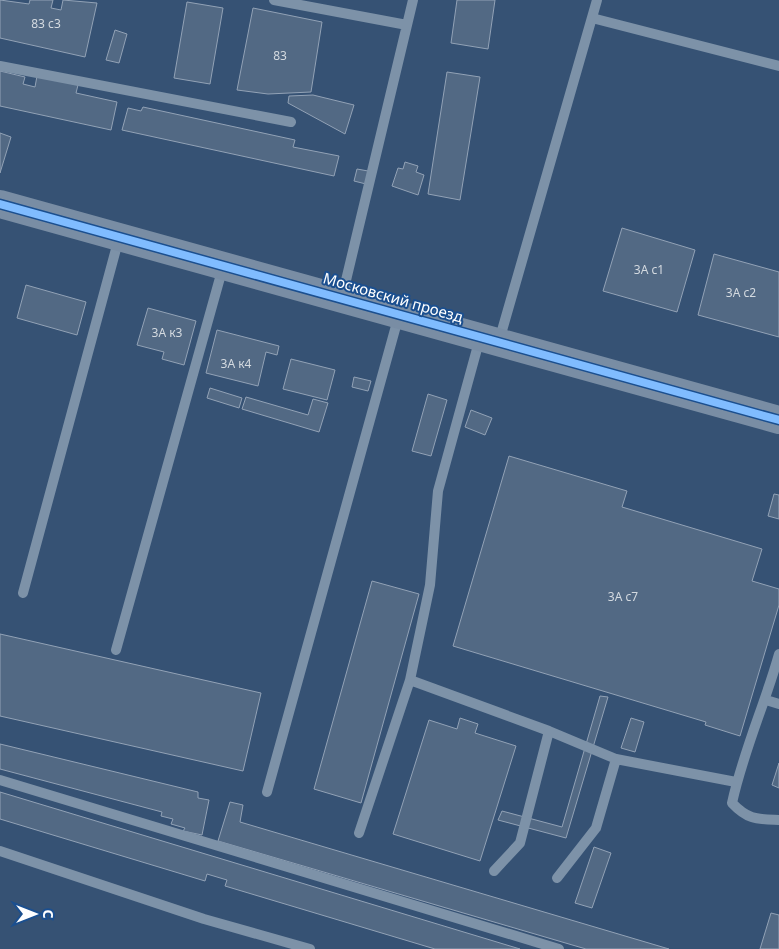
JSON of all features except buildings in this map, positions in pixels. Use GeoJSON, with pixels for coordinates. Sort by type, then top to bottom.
{"type":"FeatureCollection","features":[{"type":"Feature","properties":{"kind":"street","name":"Московский проезд"},"geometry":{"type":"LineString","coordinates":[[0,204],[342,297],[489,340],[779,420]]}},
{"type":"Feature","properties":{"kind":"lane"},"geometry":{"type":"LineString","coordinates":[[274,0],[407,25]]}},
{"type":"Feature","properties":{"kind":"lane"},"geometry":{"type":"LineString","coordinates":[[342,297],[413,0]]}},
{"type":"Feature","properties":{"kind":"lane"},"geometry":{"type":"LineString","coordinates":[[360,833],[410,680],[430,585],[438,491],[489,340],[597,0]]}},
{"type":"Feature","properties":{"kind":"lane"},"geometry":{"type":"LineString","coordinates":[[592,18],[779,66]]}},
{"type":"Feature","properties":{"kind":"lane"},"geometry":{"type":"LineString","coordinates":[[0,66],[291,122]]}},
{"type":"Feature","properties":{"kind":"lane"},"geometry":{"type":"LineString","coordinates":[[23,594],[119,237]]}},
{"type":"Feature","properties":{"kind":"lane"},"geometry":{"type":"LineString","coordinates":[[116,650],[224,266]]}},
{"type":"Feature","properties":{"kind":"lane"},"geometry":{"type":"LineString","coordinates":[[267,792],[399,314]]}},
{"type":"Feature","properties":{"kind":"lane"},"geometry":{"type":"LineString","coordinates":[[779,654],[766,700],[736,782],[732,803],[743,815],[756,819],[779,820]]}},
{"type":"Feature","properties":{"kind":"lane"},"geometry":{"type":"LineString","coordinates":[[410,680],[549,730],[616,759],[736,782]]}},
{"type":"Feature","properties":{"kind":"lane"},"geometry":{"type":"LineString","coordinates":[[766,700],[779,704]]}},
{"type":"Feature","properties":{"kind":"lane"},"geometry":{"type":"LineString","coordinates":[[494,871],[520,843],[549,730]]}},
{"type":"Feature","properties":{"kind":"lane"},"geometry":{"type":"LineString","coordinates":[[557,878],[596,828],[616,759]]}},
{"type":"Feature","properties":{"kind":"lane"},"geometry":{"type":"LineString","coordinates":[[0,780],[559,949]]}},
{"type":"Feature","properties":{"kind":"lane"},"geometry":{"type":"LineString","coordinates":[[0,851],[204,918],[310,949]]}},
{"type":"Feature","properties":{"kind":"cycle path"},"geometry":{"type":"LineString","coordinates":[[0,204],[779,420]]}}]}
